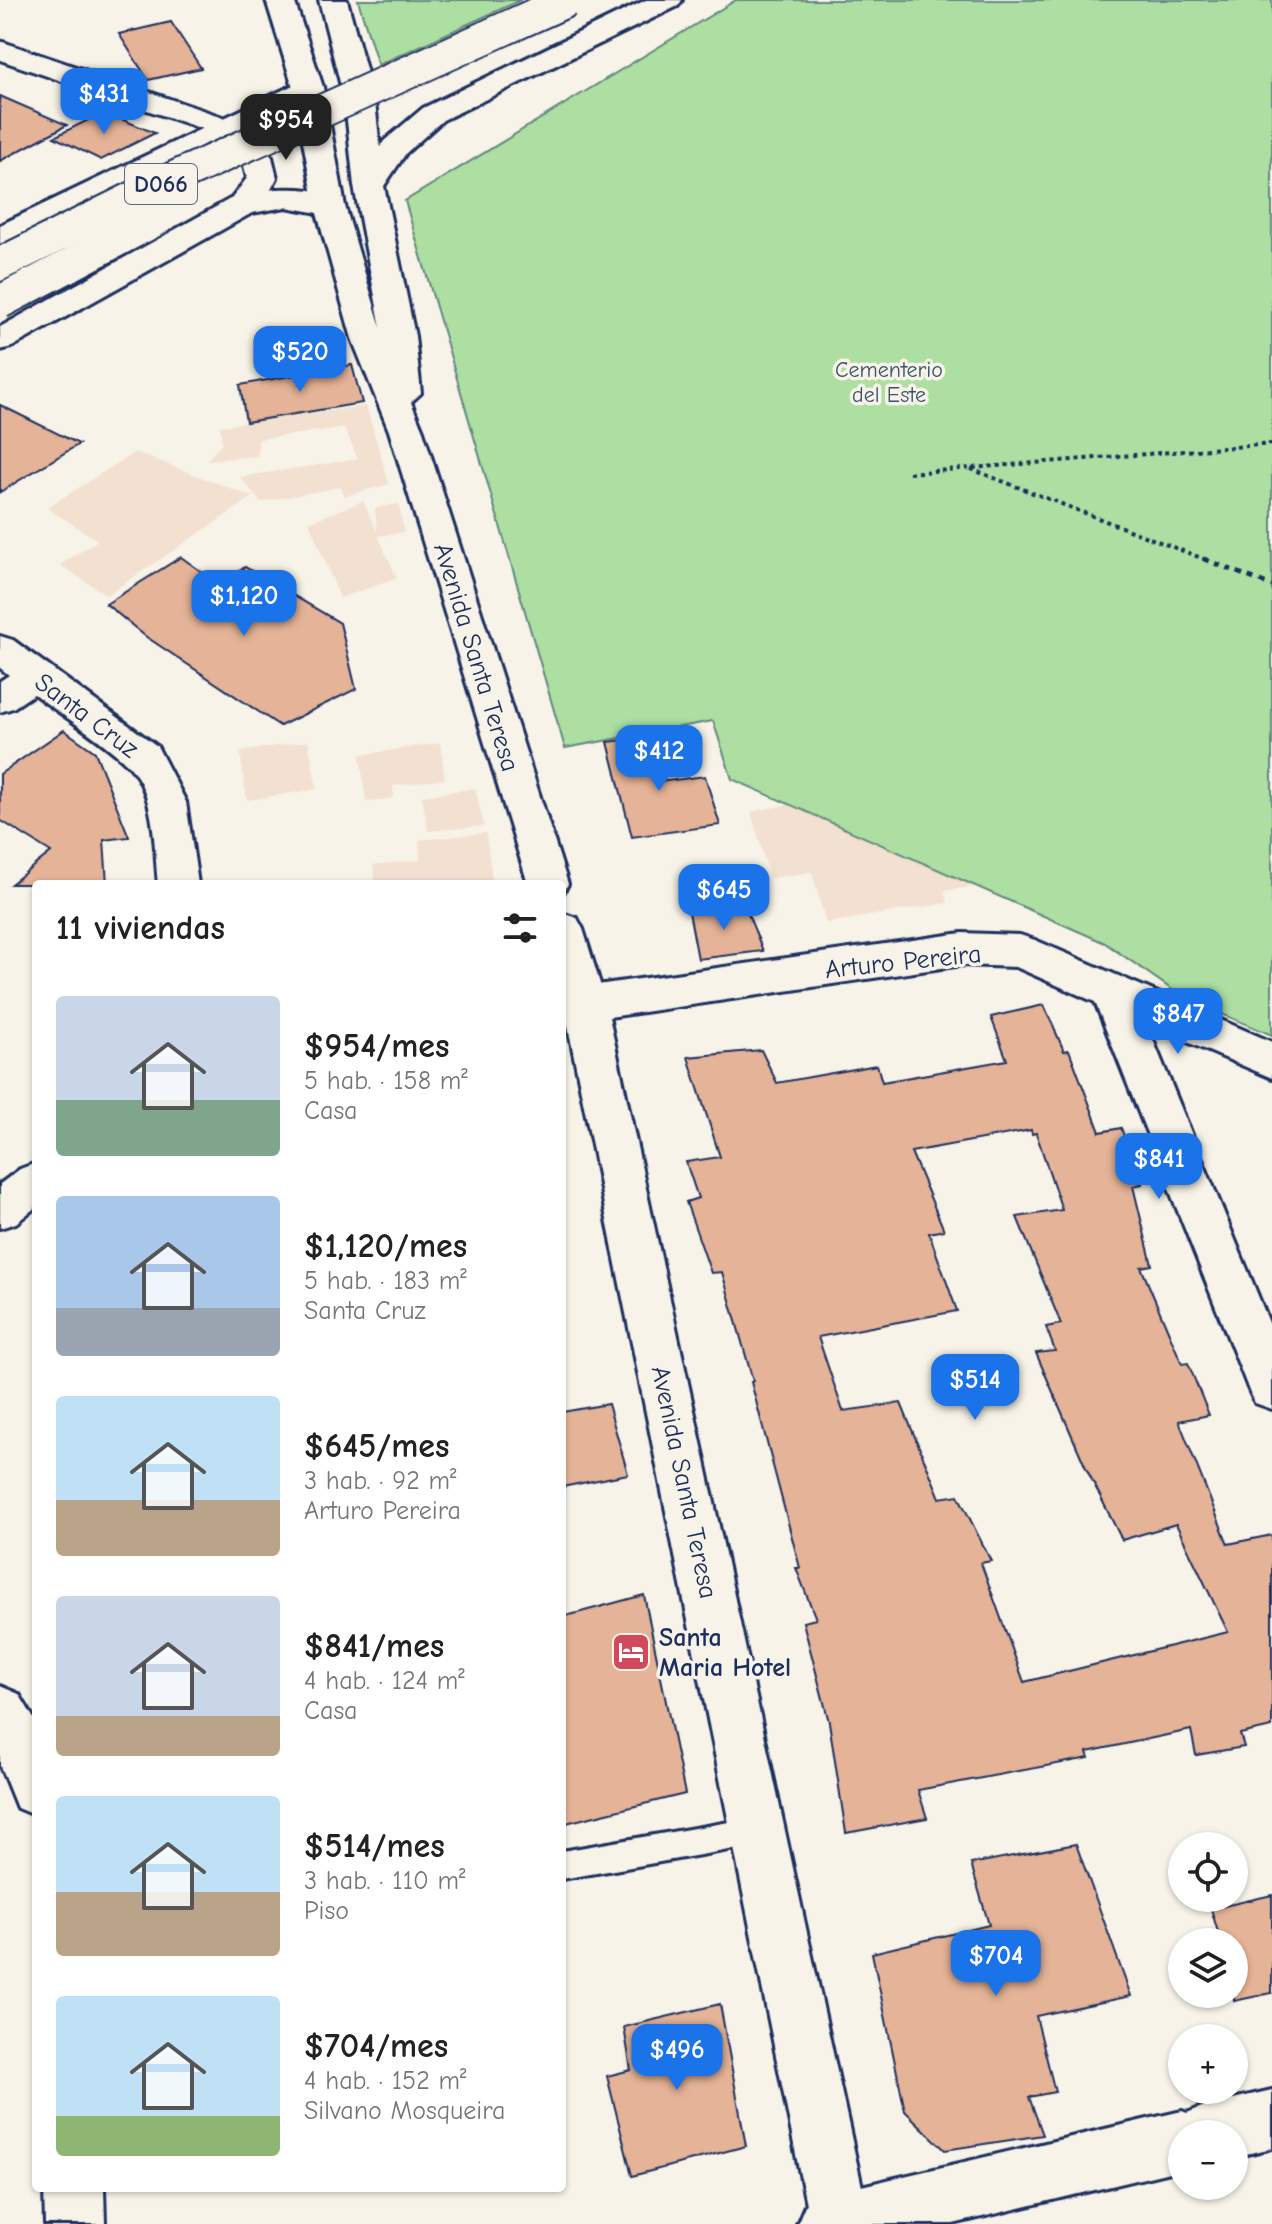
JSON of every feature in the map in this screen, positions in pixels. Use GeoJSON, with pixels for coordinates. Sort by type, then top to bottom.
{"type":"FeatureCollection","features":[{"type":"Feature","properties":{"kind":"main road","name":"Avenida Santa Teresa"},"geometry":{"type":"LineString","coordinates":[[280,0],[308,87],[330,206],[368,339],[406,431],[547,880]]}},
{"type":"Feature","properties":{"kind":"main road","name":"Avenida Santa Teresa"},"geometry":{"type":"LineString","coordinates":[[333,0],[360,102],[369,186],[399,336],[406,431]]}},
{"type":"Feature","properties":{"kind":"main road","name":"D066"},"geometry":{"type":"LineString","coordinates":[[0,264],[176,177],[568,0]]}},
{"type":"Feature","properties":{"kind":"main road","name":"D066"},"geometry":{"type":"LineString","coordinates":[[0,302],[207,193],[624,0]]}},
{"type":"Feature","properties":{"kind":"main road"},"geometry":{"type":"LineString","coordinates":[[369,186],[395,147],[433,114],[668,0]]}},
{"type":"Feature","properties":{"kind":"main road"},"geometry":{"type":"LineString","coordinates":[[6,57],[231,128],[244,137],[257,157],[262,178],[254,193],[241,206]]}},
{"type":"Feature","properties":{"kind":"main road"},"geometry":{"type":"LineString","coordinates":[[0,237],[231,128],[308,87]]}},
{"type":"Feature","properties":{"kind":"main road"},"geometry":{"type":"LineString","coordinates":[[161,107],[169,139],[167,156]]}},
{"type":"Feature","properties":{"kind":"main road"},"geometry":{"type":"LineString","coordinates":[[0,340],[241,206],[268,198],[294,197],[308,198],[330,206]]}},
{"type":"Feature","properties":{"kind":"main road","name":"Santa Cruz"},"geometry":{"type":"LineString","coordinates":[[0,649],[143,756],[157,775],[169,803],[178,880]]}},
{"type":"Feature","properties":{"kind":"main road"},"geometry":{"type":"LineString","coordinates":[[0,699],[34,676]]}},
{"type":"Feature","properties":{"kind":"main road","name":"Arturo Pereira"},"geometry":{"type":"LineString","coordinates":[[574,1005],[962,949],[1020,951],[1272,1061]]}},
{"type":"Feature","properties":{"kind":"main road","name":"Avenida Santa Teresa"},"geometry":{"type":"LineString","coordinates":[[566,954],[574,1005],[758,1831],[836,2223]]}},
{"type":"Feature","properties":{"kind":"main road"},"geometry":{"type":"LineString","coordinates":[[1111,989],[1272,1388]]}},
{"type":"Feature","properties":{"kind":"main road"},"geometry":{"type":"LineString","coordinates":[[0,1209],[32,1185]]}},
{"type":"Feature","properties":{"kind":"main road"},"geometry":{"type":"LineString","coordinates":[[0,1712],[12,1728],[32,1779]]}},
{"type":"Feature","properties":{"kind":"main road"},"geometry":{"type":"LineString","coordinates":[[1248,2125],[1272,2119]]}},
{"type":"Feature","properties":{"kind":"main road"},"geometry":{"type":"LineString","coordinates":[[836,2223],[1168,2143]]}},
{"type":"Feature","properties":{"kind":"main road"},"geometry":{"type":"LineString","coordinates":[[74,2192],[75,2224]]}},
{"type":"Feature","properties":{"kind":"lane"},"geometry":{"type":"LineString","coordinates":[[566,1864],[758,1831]]}},
{"type":"Feature","properties":{"kind":"path"},"geometry":{"type":"LineString","coordinates":[[909,473],[1272,444]]}},
{"type":"Feature","properties":{"kind":"path"},"geometry":{"type":"LineString","coordinates":[[970,468],[1272,586]]}},
{"type":"Feature","properties":{"kind":"shaded area"},"geometry":{"type":"Polygon","coordinates":[[[366,406],[389,484],[345,496],[341,487],[260,502],[240,477],[358,459],[344,428],[258,439],[258,456],[207,460],[222,443],[220,426],[366,406]]]}},
{"type":"Feature","properties":{"kind":"shaded area"},"geometry":{"type":"Polygon","coordinates":[[[135,452],[253,497],[107,595],[60,565],[98,540],[47,508],[135,452]]]}},
{"type":"Feature","properties":{"kind":"shaded area"},"geometry":{"type":"Polygon","coordinates":[[[363,501],[377,532],[375,508],[399,504],[404,532],[378,536],[397,578],[340,598],[309,522],[363,501]]]}},
{"type":"Feature","properties":{"kind":"shaded area"},"geometry":{"type":"Polygon","coordinates":[[[308,741],[317,789],[247,800],[240,752],[308,741]]]}},
{"type":"Feature","properties":{"kind":"shaded area"},"geometry":{"type":"Polygon","coordinates":[[[440,743],[445,779],[393,786],[394,798],[366,802],[360,755],[440,743]]]}},
{"type":"Feature","properties":{"kind":"shaded area"},"geometry":{"type":"Polygon","coordinates":[[[475,788],[484,826],[428,831],[422,796],[475,788]]]}},
{"type":"Feature","properties":{"kind":"shaded area"},"geometry":{"type":"Polygon","coordinates":[[[791,804],[976,886],[944,891],[948,903],[826,923],[812,872],[770,878],[751,812],[791,804]]]}},
{"type":"Feature","properties":{"kind":"shaded area"},"geometry":{"type":"Polygon","coordinates":[[[486,833],[492,880],[375,880],[373,865],[420,860],[419,840],[486,833]]]}},
{"type":"Feature","properties":{"kind":"green space"},"geometry":{"type":"Polygon","coordinates":[[[358,0],[521,0],[378,65],[358,0]]]}},
{"type":"Feature","properties":{"kind":"green space","name":"Cementerio del Este"},"geometry":{"type":"Polygon","coordinates":[[[736,0],[1272,0],[1272,1035],[1184,998],[1105,943],[732,779],[713,721],[565,748],[405,201],[736,0]]]}},
{"type":"Feature","properties":{"kind":"building"},"geometry":{"type":"Polygon","coordinates":[[[171,22],[201,68],[148,80],[119,34],[171,22]]]}},
{"type":"Feature","properties":{"kind":"building"},"geometry":{"type":"Polygon","coordinates":[[[0,96],[67,125],[0,161],[0,96]]]}},
{"type":"Feature","properties":{"kind":"building"},"geometry":{"type":"Polygon","coordinates":[[[104,112],[155,133],[101,160],[54,137],[104,112]]]}},
{"type":"Feature","properties":{"kind":"building"},"geometry":{"type":"Polygon","coordinates":[[[352,365],[362,403],[246,422],[240,385],[352,365]]]}},
{"type":"Feature","properties":{"kind":"building"},"geometry":{"type":"Polygon","coordinates":[[[0,405],[79,444],[0,492],[0,405]]]}},
{"type":"Feature","properties":{"kind":"building"},"geometry":{"type":"Polygon","coordinates":[[[181,557],[219,584],[245,567],[340,623],[356,689],[280,726],[145,636],[106,604],[181,557]]]}},
{"type":"Feature","properties":{"kind":"building"},"geometry":{"type":"Polygon","coordinates":[[[64,730],[95,752],[129,837],[104,840],[107,880],[32,880],[32,884],[11,884],[51,852],[0,820],[0,774],[64,730]]]}},
{"type":"Feature","properties":{"kind":"building"},"geometry":{"type":"Polygon","coordinates":[[[647,737],[659,782],[705,776],[720,825],[632,837],[608,742],[647,737]]]}},
{"type":"Feature","properties":{"kind":"building"},"geometry":{"type":"Polygon","coordinates":[[[744,904],[763,951],[698,959],[689,912],[744,904]]]}},
{"type":"Feature","properties":{"kind":"building"},"geometry":{"type":"Polygon","coordinates":[[[1044,1005],[1064,1051],[1069,1050],[1100,1132],[1121,1128],[1142,1184],[1133,1186],[1152,1265],[1141,1267],[1182,1364],[1188,1363],[1209,1415],[1179,1421],[1228,1544],[1272,1535],[1272,1727],[1240,1734],[1244,1747],[1196,1755],[1191,1730],[1087,1752],[1089,1758],[918,1790],[927,1818],[846,1833],[829,1722],[803,1622],[816,1619],[796,1568],[800,1568],[722,1272],[711,1273],[686,1202],[698,1198],[686,1162],[720,1157],[688,1057],[761,1050],[777,1083],[877,1065],[882,1082],[1007,1060],[991,1017],[1044,1005]],[[1031,1130],[911,1152],[944,1230],[929,1233],[957,1311],[818,1337],[843,1411],[901,1403],[940,1498],[958,1495],[991,1561],[981,1563],[1024,1682],[1228,1632],[1176,1524],[1122,1540],[1086,1468],[1036,1353],[1055,1351],[1046,1327],[1061,1324],[1017,1217],[1062,1210],[1036,1133],[1032,1134],[1031,1130]]]}},
{"type":"Feature","properties":{"kind":"building"},"geometry":{"type":"Polygon","coordinates":[[[608,1404],[628,1474],[566,1486],[566,1411],[608,1404]]]}},
{"type":"Feature","properties":{"kind":"building"},"geometry":{"type":"Polygon","coordinates":[[[644,1595],[685,1794],[566,1823],[566,1616],[644,1595]]]}},
{"type":"Feature","properties":{"kind":"building"},"geometry":{"type":"Polygon","coordinates":[[[1076,1844],[1131,1996],[1036,2016],[1055,2092],[1029,2097],[1043,2135],[945,2150],[905,2111],[872,1953],[989,1925],[971,1864],[1076,1844]]]}},
{"type":"Feature","properties":{"kind":"building"},"geometry":{"type":"Polygon","coordinates":[[[1272,1895],[1272,1993],[1248,1998],[1248,1928],[1217,1928],[1212,1912],[1248,1912],[1248,1901],[1272,1895]]]}},
{"type":"Feature","properties":{"kind":"building"},"geometry":{"type":"Polygon","coordinates":[[[720,2004],[746,2146],[632,2176],[607,2076],[631,2070],[624,2027],[720,2004]]]}},
{"type":"Feature","properties":{"kind":"place","name":"Santa Maria Hotel"},"geometry":{"type":"Point","coordinates":[631,1652]}}]}
